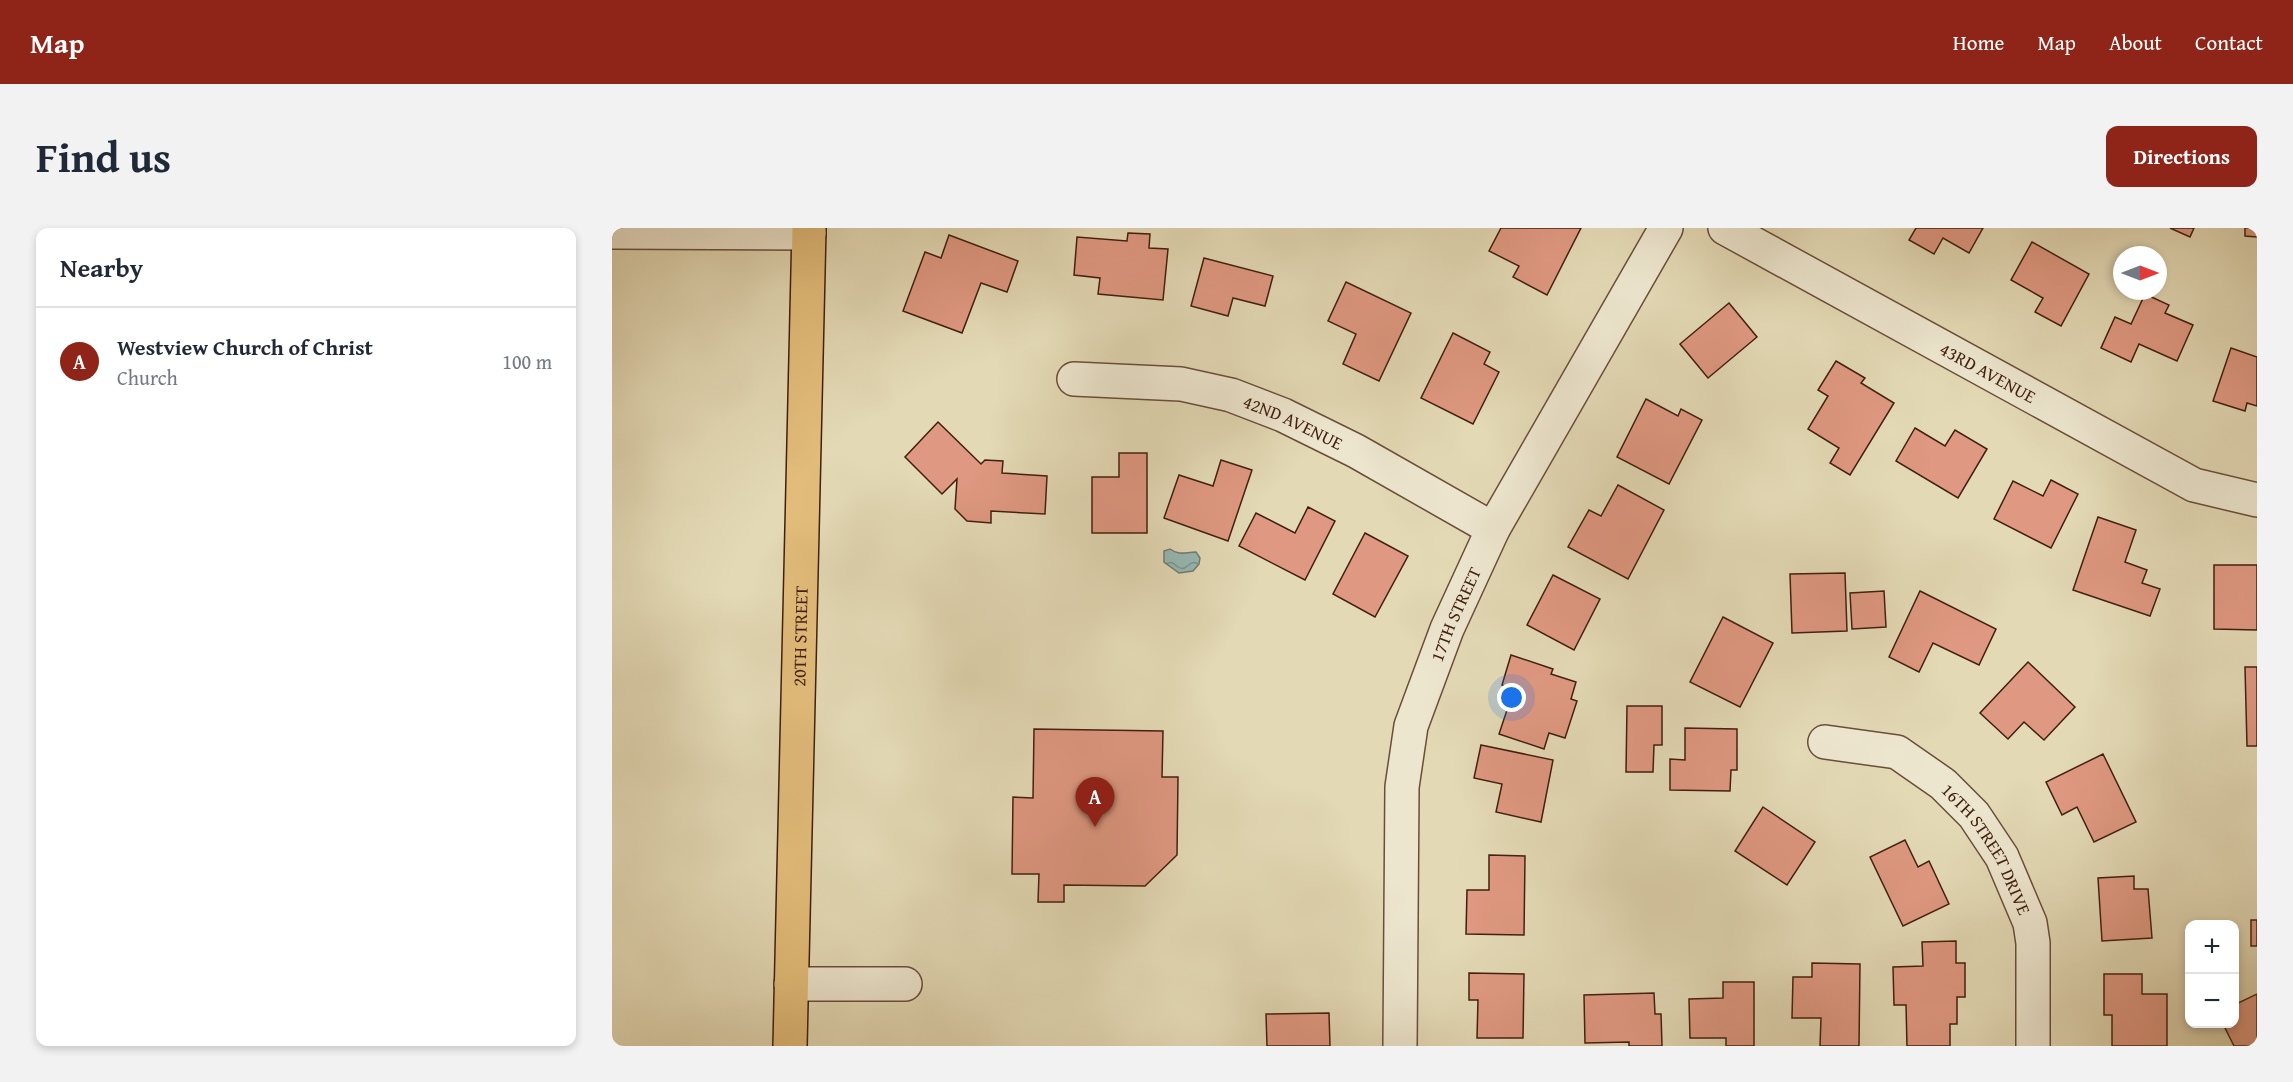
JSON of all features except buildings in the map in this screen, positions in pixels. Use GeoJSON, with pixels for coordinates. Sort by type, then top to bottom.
{"type":"FeatureCollection","features":[{"type":"Feature","properties":{"kind":"main road","name":"20TH STREET"},"geometry":{"type":"LineString","coordinates":[[790,1046],[809,230]]}},
{"type":"Feature","properties":{"kind":"street","name":"17TH STREET"},"geometry":{"type":"LineString","coordinates":[[1400,1046],[1402,787],[1411,726],[1447,629],[1493,529],[1666,228]]}},
{"type":"Feature","properties":{"kind":"street","name":"43RD AVENUE"},"geometry":{"type":"LineString","coordinates":[[1725,228],[2194,484],[2257,500]]}},
{"type":"Feature","properties":{"kind":"street"},"geometry":{"type":"LineString","coordinates":[[612,232],[809,230]]}},
{"type":"Feature","properties":{"kind":"street","name":"42ND AVENUE"},"geometry":{"type":"LineString","coordinates":[[1074,380],[1181,384],[1231,395],[1283,415],[1356,451],[1493,529]]}},
{"type":"Feature","properties":{"kind":"street","name":"16TH STREET DRIVE"},"geometry":{"type":"LineString","coordinates":[[1825,742],[1897,752],[1943,784],[1980,823],[2002,857],[2030,922],[2033,943],[2033,1046]]}},
{"type":"Feature","properties":{"kind":"street"},"geometry":{"type":"LineString","coordinates":[[791,984],[905,984]]}},
{"type":"Feature","properties":{"kind":"water"},"geometry":{"type":"Polygon","coordinates":[[[1170,549],[1180,553],[1196,552],[1200,558],[1199,564],[1193,571],[1179,573],[1164,562],[1164,551],[1170,549]]]}},
{"type":"Feature","properties":{"kind":"place","name":"Westview Church of Christ"},"geometry":{"type":"Point","coordinates":[1095,827]}}]}
